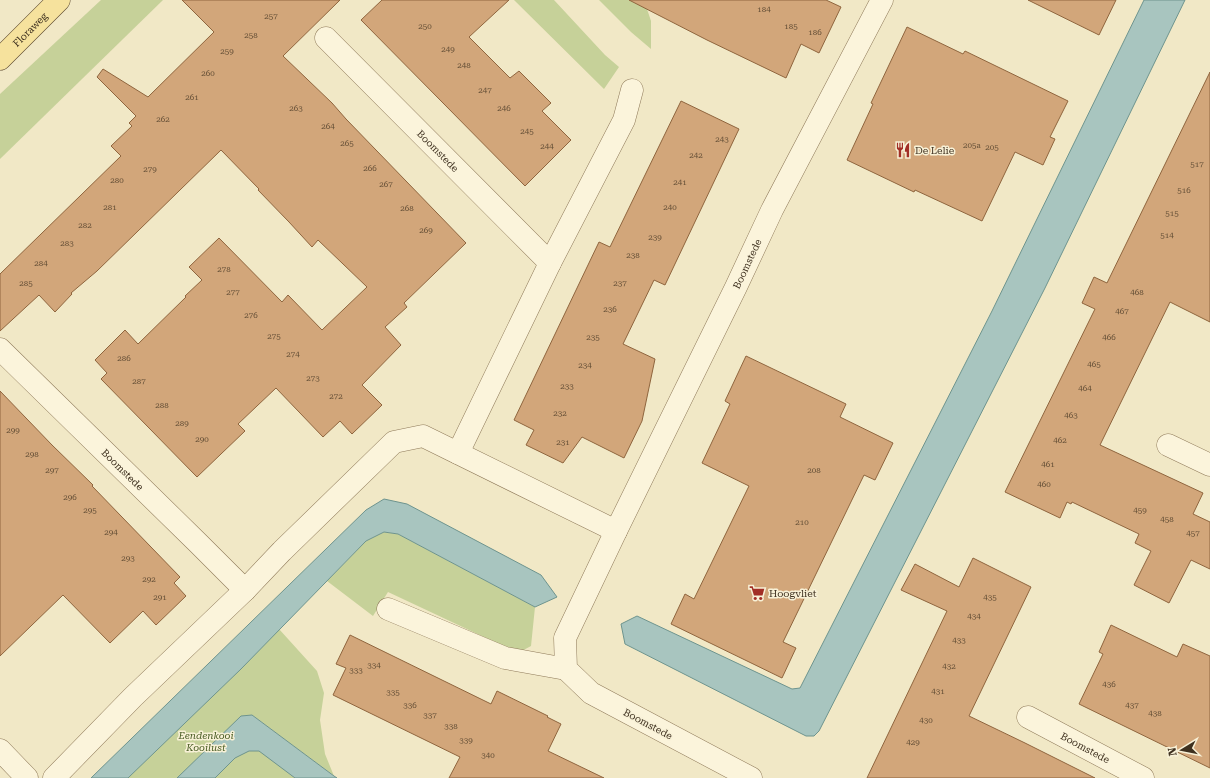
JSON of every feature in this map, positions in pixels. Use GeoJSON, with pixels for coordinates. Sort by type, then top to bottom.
{"type":"FeatureCollection","features":[{"type":"Feature","properties":{"kind":"main road","name":"Floraweg"},"geometry":{"type":"LineString","coordinates":[[0,59],[59,0]]}},
{"type":"Feature","properties":{"kind":"street","name":"Boomstede"},"geometry":{"type":"LineString","coordinates":[[740,776],[591,693],[566,669],[565,638],[733,294],[772,210],[882,0]]}},
{"type":"Feature","properties":{"kind":"street","name":"Boomstede"},"geometry":{"type":"LineString","coordinates":[[326,38],[550,263]]}},
{"type":"Feature","properties":{"kind":"street"},"geometry":{"type":"LineString","coordinates":[[458,453],[550,263],[624,120],[632,90]]}},
{"type":"Feature","properties":{"kind":"street","name":"Boomstede"},"geometry":{"type":"LineString","coordinates":[[0,349],[245,590]]}},
{"type":"Feature","properties":{"kind":"street"},"geometry":{"type":"LineString","coordinates":[[54,778],[134,697],[245,590],[282,551],[394,442],[423,436],[616,531]]}},
{"type":"Feature","properties":{"kind":"street"},"geometry":{"type":"LineString","coordinates":[[1168,445],[1210,465]]}},
{"type":"Feature","properties":{"kind":"street"},"geometry":{"type":"LineString","coordinates":[[388,609],[505,658],[566,669]]}},
{"type":"Feature","properties":{"kind":"street","name":"Boomstede"},"geometry":{"type":"LineString","coordinates":[[1028,717],[1143,778]]}},
{"type":"Feature","properties":{"kind":"street"},"geometry":{"type":"LineString","coordinates":[[0,750],[27,778]]}},
{"type":"Feature","properties":{"kind":"green space"},"geometry":{"type":"Polygon","coordinates":[[[101,0],[163,0],[0,159],[0,94],[101,0]]]}},
{"type":"Feature","properties":{"kind":"green space"},"geometry":{"type":"Polygon","coordinates":[[[514,0],[554,0],[605,55],[619,67],[604,89],[514,0]]]}},
{"type":"Feature","properties":{"kind":"green space"},"geometry":{"type":"Polygon","coordinates":[[[599,0],[644,0],[651,21],[651,49],[631,32],[599,0]]]}},
{"type":"Feature","properties":{"kind":"green space"},"geometry":{"type":"Polygon","coordinates":[[[384,532],[398,534],[535,607],[531,646],[518,653],[388,592],[373,616],[327,581],[366,541],[384,532]]]}},
{"type":"Feature","properties":{"kind":"green space","name":"Eendenkooi Kooilust"},"geometry":{"type":"Polygon","coordinates":[[[279,629],[317,671],[324,693],[320,720],[325,754],[334,776],[252,715],[313,778],[111,778],[211,697],[279,629]]]}},
{"type":"Feature","properties":{"kind":"water"},"geometry":{"type":"Polygon","coordinates":[[[1144,0],[1185,0],[1045,288],[819,731],[814,736],[806,736],[625,644],[621,624],[637,616],[792,689],[800,688],[992,311],[1144,0]]]}},
{"type":"Feature","properties":{"kind":"water"},"geometry":{"type":"Polygon","coordinates":[[[384,499],[407,504],[541,575],[557,597],[535,607],[398,534],[384,532],[366,541],[241,669],[128,778],[91,778],[366,510],[384,499]]]}},
{"type":"Feature","properties":{"kind":"water"},"geometry":{"type":"Polygon","coordinates":[[[252,715],[337,778],[295,778],[259,751],[249,751],[235,758],[215,778],[177,778],[241,716],[252,715]]]}},
{"type":"Feature","properties":{"kind":"building"},"geometry":{"type":"Polygon","coordinates":[[[182,0],[340,0],[283,56],[332,103],[466,243],[404,303],[407,307],[385,327],[401,345],[362,385],[382,405],[352,434],[340,421],[323,437],[276,388],[238,424],[245,431],[197,477],[101,379],[107,373],[95,360],[125,330],[138,344],[186,297],[185,296],[202,280],[189,267],[219,238],[282,302],[288,295],[322,330],[367,287],[318,240],[312,247],[221,150],[97,271],[71,293],[72,294],[55,312],[39,295],[0,331],[0,274],[121,156],[111,146],[132,126],[129,123],[136,116],[97,77],[103,69],[148,97],[214,32],[182,0]]]}},
{"type":"Feature","properties":{"kind":"building"},"geometry":{"type":"Polygon","coordinates":[[[382,0],[509,0],[469,37],[510,78],[519,71],[551,103],[542,111],[571,140],[525,186],[361,20],[382,0]]]}},
{"type":"Feature","properties":{"kind":"building"},"geometry":{"type":"Polygon","coordinates":[[[629,0],[826,0],[841,7],[819,53],[801,44],[786,78],[629,0]]]}},
{"type":"Feature","properties":{"kind":"building"},"geometry":{"type":"Polygon","coordinates":[[[1028,0],[1116,0],[1099,35],[1028,0]]]}},
{"type":"Feature","properties":{"kind":"building"},"geometry":{"type":"Polygon","coordinates":[[[907,27],[963,54],[965,51],[1068,101],[1050,137],[1055,139],[1043,165],[1015,152],[982,221],[915,190],[914,192],[847,160],[873,104],[871,103],[907,27]]]}},
{"type":"Feature","properties":{"kind":"building"},"geometry":{"type":"Polygon","coordinates":[[[1210,72],[1210,322],[1170,302],[1100,445],[1203,493],[1193,514],[1210,522],[1210,569],[1191,560],[1169,603],[1134,585],[1151,551],[1135,543],[1139,534],[1072,502],[1071,504],[1067,502],[1060,518],[1005,492],[1095,309],[1082,303],[1094,277],[1107,283],[1210,72]]]}},
{"type":"Feature","properties":{"kind":"building"},"geometry":{"type":"Polygon","coordinates":[[[681,101],[739,129],[665,285],[654,280],[623,344],[655,359],[642,421],[624,458],[582,437],[563,463],[526,445],[534,430],[514,420],[599,242],[610,247],[681,101]]]}},
{"type":"Feature","properties":{"kind":"building"},"geometry":{"type":"Polygon","coordinates":[[[746,356],[846,404],[840,417],[893,443],[875,480],[864,475],[783,642],[796,648],[782,678],[671,624],[685,594],[694,599],[749,486],[702,463],[730,404],[725,401],[746,356]]]}},
{"type":"Feature","properties":{"kind":"building"},"geometry":{"type":"Polygon","coordinates":[[[0,391],[93,485],[92,486],[180,577],[174,583],[186,596],[156,625],[143,611],[110,643],[63,595],[0,656],[0,391]]]}},
{"type":"Feature","properties":{"kind":"building"},"geometry":{"type":"Polygon","coordinates":[[[973,558],[1031,587],[969,716],[1095,778],[867,778],[947,611],[901,590],[915,564],[959,587],[973,558]]]}},
{"type":"Feature","properties":{"kind":"building"},"geometry":{"type":"Polygon","coordinates":[[[1111,625],[1177,657],[1183,644],[1210,656],[1210,768],[1079,704],[1103,654],[1099,652],[1111,625]]]}},
{"type":"Feature","properties":{"kind":"building"},"geometry":{"type":"Polygon","coordinates":[[[350,635],[491,704],[497,691],[548,716],[547,717],[561,724],[548,751],[604,778],[449,778],[460,757],[333,695],[346,668],[336,664],[350,635]]]}},
{"type":"Feature","properties":{"kind":"place","name":"De Lelie"},"geometry":{"type":"Point","coordinates":[903,150]}},
{"type":"Feature","properties":{"kind":"place","name":"Hoogvliet"},"geometry":{"type":"Point","coordinates":[757,593]}}]}
